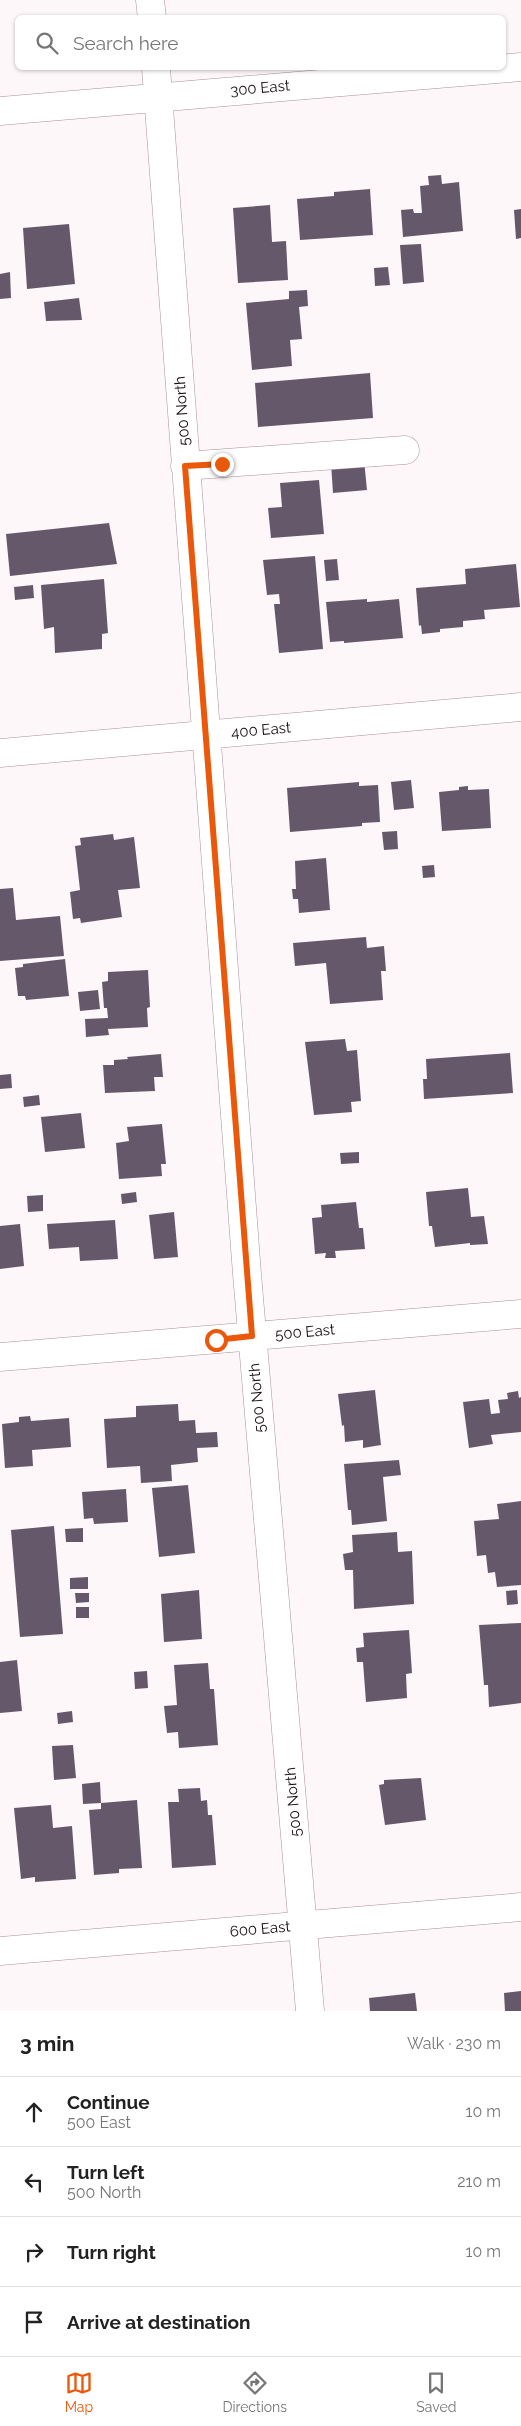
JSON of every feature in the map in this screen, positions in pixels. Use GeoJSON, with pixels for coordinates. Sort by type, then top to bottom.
{"type":"FeatureCollection","features":[{"type":"Feature","properties":{"kind":"street"},"geometry":{"type":"LineString","coordinates":[[150,0],[152,15]]}},
{"type":"Feature","properties":{"kind":"street","name":"300 East"},"geometry":{"type":"LineString","coordinates":[[506,68],[521,67]]}},
{"type":"Feature","properties":{"kind":"street","name":"500 North"},"geometry":{"type":"LineString","coordinates":[[156,70],[252,1336],[310,2011]]}},
{"type":"Feature","properties":{"kind":"street","name":"300 East"},"geometry":{"type":"LineString","coordinates":[[0,111],[159,96],[484,70]]}},
{"type":"Feature","properties":{"kind":"street"},"geometry":{"type":"LineString","coordinates":[[185,466],[405,450]]}},
{"type":"Feature","properties":{"kind":"street","name":"400 East"},"geometry":{"type":"LineString","coordinates":[[0,753],[521,707]]}},
{"type":"Feature","properties":{"kind":"street","name":"500 East"},"geometry":{"type":"LineString","coordinates":[[0,1357],[521,1314]]}},
{"type":"Feature","properties":{"kind":"street","name":"600 East"},"geometry":{"type":"LineString","coordinates":[[0,1951],[521,1907]]}},
{"type":"Feature","properties":{"kind":"building"},"geometry":{"type":"Polygon","coordinates":[[[441,175],[442,184],[459,182],[463,231],[403,237],[401,210],[413,209],[414,213],[422,213],[420,186],[429,185],[428,176],[441,175]]]}},
{"type":"Feature","properties":{"kind":"building"},"geometry":{"type":"Polygon","coordinates":[[[370,189],[373,235],[300,240],[297,199],[334,196],[334,192],[370,189]]]}},
{"type":"Feature","properties":{"kind":"building"},"geometry":{"type":"Polygon","coordinates":[[[270,205],[272,242],[286,241],[288,280],[238,283],[233,208],[270,205]]]}},
{"type":"Feature","properties":{"kind":"building"},"geometry":{"type":"Polygon","coordinates":[[[521,209],[521,238],[516,239],[514,210],[521,209]]]}},
{"type":"Feature","properties":{"kind":"building"},"geometry":{"type":"Polygon","coordinates":[[[69,224],[75,284],[27,289],[23,228],[69,224]]]}},
{"type":"Feature","properties":{"kind":"building"},"geometry":{"type":"Polygon","coordinates":[[[421,244],[424,282],[403,284],[400,245],[421,244]]]}},
{"type":"Feature","properties":{"kind":"building"},"geometry":{"type":"Polygon","coordinates":[[[388,267],[390,285],[375,286],[374,268],[388,267]]]}},
{"type":"Feature","properties":{"kind":"building"},"geometry":{"type":"Polygon","coordinates":[[[10,272],[11,298],[0,299],[0,274],[10,272]]]}},
{"type":"Feature","properties":{"kind":"building"},"geometry":{"type":"Polygon","coordinates":[[[307,290],[308,306],[299,307],[302,339],[290,340],[292,366],[252,370],[246,303],[289,299],[289,291],[307,290]]]}},
{"type":"Feature","properties":{"kind":"building"},"geometry":{"type":"Polygon","coordinates":[[[79,298],[82,320],[46,321],[44,302],[79,298]]]}},
{"type":"Feature","properties":{"kind":"building"},"geometry":{"type":"Polygon","coordinates":[[[370,373],[373,418],[258,427],[255,383],[370,373]]]}},
{"type":"Feature","properties":{"kind":"building"},"geometry":{"type":"Polygon","coordinates":[[[364,460],[367,490],[333,493],[331,463],[364,460]]]}},
{"type":"Feature","properties":{"kind":"building"},"geometry":{"type":"Polygon","coordinates":[[[319,480],[324,534],[271,538],[268,508],[282,507],[280,483],[319,480]]]}},
{"type":"Feature","properties":{"kind":"building"},"geometry":{"type":"Polygon","coordinates":[[[109,523],[117,564],[10,576],[6,534],[109,523]]]}},
{"type":"Feature","properties":{"kind":"building"},"geometry":{"type":"Polygon","coordinates":[[[315,556],[323,649],[279,653],[274,604],[280,604],[279,594],[267,595],[263,560],[315,556]]]}},
{"type":"Feature","properties":{"kind":"building"},"geometry":{"type":"Polygon","coordinates":[[[337,559],[339,580],[326,581],[324,560],[337,559]]]}},
{"type":"Feature","properties":{"kind":"building"},"geometry":{"type":"Polygon","coordinates":[[[516,564],[520,607],[484,610],[485,619],[463,621],[463,627],[440,629],[440,632],[422,634],[421,625],[419,626],[416,588],[466,584],[465,569],[516,564]]]}},
{"type":"Feature","properties":{"kind":"building"},"geometry":{"type":"Polygon","coordinates":[[[104,579],[108,633],[102,634],[102,649],[55,653],[54,627],[44,629],[41,585],[104,579]]]}},
{"type":"Feature","properties":{"kind":"building"},"geometry":{"type":"Polygon","coordinates":[[[33,585],[34,598],[15,600],[14,587],[33,585]]]}},
{"type":"Feature","properties":{"kind":"building"},"geometry":{"type":"Polygon","coordinates":[[[367,599],[367,602],[399,599],[403,638],[344,643],[344,641],[330,642],[326,602],[367,599]]]}},
{"type":"Feature","properties":{"kind":"building"},"geometry":{"type":"Polygon","coordinates":[[[411,780],[414,808],[394,810],[391,782],[411,780]]]}},
{"type":"Feature","properties":{"kind":"building"},"geometry":{"type":"Polygon","coordinates":[[[359,782],[359,786],[378,785],[380,822],[362,823],[362,826],[290,832],[287,788],[359,782]]]}},
{"type":"Feature","properties":{"kind":"building"},"geometry":{"type":"Polygon","coordinates":[[[468,786],[468,790],[489,789],[491,828],[442,831],[439,792],[459,790],[459,787],[468,786]]]}},
{"type":"Feature","properties":{"kind":"building"},"geometry":{"type":"Polygon","coordinates":[[[397,831],[398,849],[384,850],[382,832],[397,831]]]}},
{"type":"Feature","properties":{"kind":"building"},"geometry":{"type":"Polygon","coordinates":[[[113,834],[114,840],[134,837],[140,888],[118,890],[122,917],[81,923],[80,918],[73,919],[70,892],[80,890],[75,846],[81,845],[80,838],[113,834]]]}},
{"type":"Feature","properties":{"kind":"building"},"geometry":{"type":"Polygon","coordinates":[[[326,858],[330,910],[299,913],[298,899],[293,899],[292,889],[296,889],[295,861],[326,858]]]}},
{"type":"Feature","properties":{"kind":"building"},"geometry":{"type":"Polygon","coordinates":[[[434,865],[435,877],[423,878],[422,866],[434,865]]]}},
{"type":"Feature","properties":{"kind":"building"},"geometry":{"type":"Polygon","coordinates":[[[13,888],[16,920],[60,916],[64,956],[0,961],[0,889],[13,888]]]}},
{"type":"Feature","properties":{"kind":"building"},"geometry":{"type":"Polygon","coordinates":[[[366,937],[367,948],[384,946],[386,971],[381,971],[383,1000],[330,1004],[326,963],[295,966],[293,943],[366,937]]]}},
{"type":"Feature","properties":{"kind":"building"},"geometry":{"type":"Polygon","coordinates":[[[65,959],[69,996],[26,1000],[25,996],[18,996],[15,968],[23,967],[23,964],[65,959]]]}},
{"type":"Feature","properties":{"kind":"building"},"geometry":{"type":"Polygon","coordinates":[[[148,970],[150,1007],[147,1008],[148,1027],[108,1029],[109,1035],[86,1037],[85,1019],[108,1018],[107,1008],[104,1008],[102,982],[108,981],[108,972],[148,970]]]}},
{"type":"Feature","properties":{"kind":"building"},"geometry":{"type":"Polygon","coordinates":[[[98,990],[100,1009],[80,1011],[78,992],[98,990]]]}},
{"type":"Feature","properties":{"kind":"building"},"geometry":{"type":"Polygon","coordinates":[[[345,1039],[347,1051],[357,1050],[361,1101],[351,1102],[352,1112],[314,1115],[305,1042],[345,1039]]]}},
{"type":"Feature","properties":{"kind":"building"},"geometry":{"type":"Polygon","coordinates":[[[510,1053],[513,1093],[424,1099],[423,1079],[427,1079],[426,1059],[510,1053]]]}},
{"type":"Feature","properties":{"kind":"building"},"geometry":{"type":"Polygon","coordinates":[[[161,1054],[163,1077],[154,1077],[155,1091],[105,1093],[103,1065],[114,1065],[114,1060],[128,1059],[127,1057],[161,1054]]]}},
{"type":"Feature","properties":{"kind":"building"},"geometry":{"type":"Polygon","coordinates":[[[11,1074],[12,1088],[0,1089],[0,1075],[11,1074]]]}},
{"type":"Feature","properties":{"kind":"building"},"geometry":{"type":"Polygon","coordinates":[[[39,1095],[40,1105],[24,1107],[23,1097],[39,1095]]]}},
{"type":"Feature","properties":{"kind":"building"},"geometry":{"type":"Polygon","coordinates":[[[81,1113],[85,1148],[45,1152],[41,1117],[81,1113]]]}},
{"type":"Feature","properties":{"kind":"building"},"geometry":{"type":"Polygon","coordinates":[[[162,1124],[166,1164],[161,1164],[162,1176],[119,1179],[116,1143],[129,1141],[127,1127],[162,1124]]]}},
{"type":"Feature","properties":{"kind":"building"},"geometry":{"type":"Polygon","coordinates":[[[359,1152],[359,1163],[341,1164],[340,1153],[359,1152]]]}},
{"type":"Feature","properties":{"kind":"building"},"geometry":{"type":"Polygon","coordinates":[[[468,1188],[471,1217],[484,1216],[488,1244],[470,1245],[470,1243],[435,1247],[432,1226],[429,1226],[426,1192],[468,1188]]]}},
{"type":"Feature","properties":{"kind":"building"},"geometry":{"type":"Polygon","coordinates":[[[136,1192],[137,1202],[122,1204],[121,1194],[136,1192]]]}},
{"type":"Feature","properties":{"kind":"building"},"geometry":{"type":"Polygon","coordinates":[[[43,1195],[43,1211],[28,1212],[27,1196],[43,1195]]]}},
{"type":"Feature","properties":{"kind":"building"},"geometry":{"type":"Polygon","coordinates":[[[356,1202],[359,1228],[363,1228],[365,1249],[335,1251],[336,1258],[325,1258],[326,1253],[315,1254],[312,1218],[322,1217],[321,1205],[356,1202]]]}},
{"type":"Feature","properties":{"kind":"building"},"geometry":{"type":"Polygon","coordinates":[[[174,1212],[178,1257],[154,1259],[149,1215],[174,1212]]]}},
{"type":"Feature","properties":{"kind":"building"},"geometry":{"type":"Polygon","coordinates":[[[115,1220],[118,1259],[80,1261],[79,1247],[49,1249],[47,1224],[115,1220]]]}},
{"type":"Feature","properties":{"kind":"building"},"geometry":{"type":"Polygon","coordinates":[[[20,1224],[24,1266],[0,1269],[0,1226],[20,1224]]]}},
{"type":"Feature","properties":{"kind":"building"},"geometry":{"type":"Polygon","coordinates":[[[375,1390],[381,1445],[363,1448],[363,1440],[345,1442],[338,1394],[375,1390]]]}},
{"type":"Feature","properties":{"kind":"building"},"geometry":{"type":"Polygon","coordinates":[[[518,1391],[519,1398],[521,1397],[521,1432],[491,1435],[493,1444],[469,1448],[463,1402],[489,1399],[491,1414],[500,1413],[498,1400],[508,1399],[507,1393],[518,1391]]]}},
{"type":"Feature","properties":{"kind":"building"},"geometry":{"type":"Polygon","coordinates":[[[178,1404],[179,1421],[195,1420],[196,1433],[217,1432],[218,1447],[197,1448],[198,1462],[171,1465],[172,1481],[141,1483],[140,1466],[107,1468],[104,1419],[136,1417],[136,1406],[178,1404]]]}},
{"type":"Feature","properties":{"kind":"building"},"geometry":{"type":"Polygon","coordinates":[[[30,1416],[31,1421],[69,1418],[71,1447],[32,1450],[33,1466],[5,1468],[2,1424],[19,1422],[19,1417],[30,1416]]]}},
{"type":"Feature","properties":{"kind":"building"},"geometry":{"type":"Polygon","coordinates":[[[399,1460],[401,1475],[383,1477],[387,1521],[352,1525],[351,1510],[348,1510],[344,1464],[399,1460]]]}},
{"type":"Feature","properties":{"kind":"building"},"geometry":{"type":"Polygon","coordinates":[[[188,1485],[195,1553],[159,1557],[152,1488],[188,1485]]]}},
{"type":"Feature","properties":{"kind":"building"},"geometry":{"type":"Polygon","coordinates":[[[126,1489],[128,1522],[94,1524],[93,1518],[84,1519],[82,1492],[126,1489]]]}},
{"type":"Feature","properties":{"kind":"building"},"geometry":{"type":"Polygon","coordinates":[[[521,1501],[521,1585],[497,1587],[495,1572],[488,1573],[486,1555],[477,1556],[474,1521],[499,1519],[497,1504],[521,1501]]]}},
{"type":"Feature","properties":{"kind":"building"},"geometry":{"type":"Polygon","coordinates":[[[54,1526],[63,1634],[20,1637],[11,1530],[54,1526]]]}},
{"type":"Feature","properties":{"kind":"building"},"geometry":{"type":"Polygon","coordinates":[[[83,1528],[83,1542],[66,1542],[65,1529],[83,1528]]]}},
{"type":"Feature","properties":{"kind":"building"},"geometry":{"type":"Polygon","coordinates":[[[397,1532],[398,1552],[412,1551],[414,1604],[354,1609],[353,1570],[345,1570],[343,1554],[353,1552],[352,1535],[397,1532]]]}},
{"type":"Feature","properties":{"kind":"building"},"geometry":{"type":"Polygon","coordinates":[[[88,1577],[88,1589],[70,1589],[70,1578],[88,1577]]]}},
{"type":"Feature","properties":{"kind":"building"},"geometry":{"type":"Polygon","coordinates":[[[199,1590],[202,1639],[164,1642],[161,1594],[199,1590]]]}},
{"type":"Feature","properties":{"kind":"building"},"geometry":{"type":"Polygon","coordinates":[[[517,1590],[518,1604],[507,1605],[506,1591],[517,1590]]]}},
{"type":"Feature","properties":{"kind":"building"},"geometry":{"type":"Polygon","coordinates":[[[75,1593],[89,1593],[89,1602],[76,1603],[75,1593]]]}},
{"type":"Feature","properties":{"kind":"building"},"geometry":{"type":"Polygon","coordinates":[[[76,1607],[89,1607],[89,1618],[76,1618],[76,1607]]]}},
{"type":"Feature","properties":{"kind":"building"},"geometry":{"type":"Polygon","coordinates":[[[521,1623],[521,1703],[489,1707],[488,1685],[484,1685],[479,1625],[521,1623]]]}},
{"type":"Feature","properties":{"kind":"building"},"geometry":{"type":"Polygon","coordinates":[[[409,1630],[412,1673],[406,1674],[407,1698],[366,1702],[363,1662],[357,1662],[356,1648],[364,1647],[363,1633],[409,1630]]]}},
{"type":"Feature","properties":{"kind":"building"},"geometry":{"type":"Polygon","coordinates":[[[17,1660],[22,1711],[0,1713],[0,1662],[17,1660]]]}},
{"type":"Feature","properties":{"kind":"building"},"geometry":{"type":"Polygon","coordinates":[[[208,1663],[210,1689],[214,1689],[218,1745],[179,1748],[178,1732],[167,1733],[164,1706],[177,1705],[174,1665],[208,1663]]]}},
{"type":"Feature","properties":{"kind":"building"},"geometry":{"type":"Polygon","coordinates":[[[147,1671],[148,1688],[135,1689],[134,1672],[147,1671]]]}},
{"type":"Feature","properties":{"kind":"building"},"geometry":{"type":"Polygon","coordinates":[[[72,1711],[73,1722],[58,1724],[57,1713],[72,1711]]]}},
{"type":"Feature","properties":{"kind":"building"},"geometry":{"type":"Polygon","coordinates":[[[73,1745],[76,1778],[54,1780],[52,1746],[73,1745]]]}},
{"type":"Feature","properties":{"kind":"building"},"geometry":{"type":"Polygon","coordinates":[[[421,1778],[426,1820],[385,1825],[379,1785],[384,1784],[384,1780],[421,1778]]]}},
{"type":"Feature","properties":{"kind":"building"},"geometry":{"type":"Polygon","coordinates":[[[100,1782],[101,1803],[83,1804],[82,1784],[100,1782]]]}},
{"type":"Feature","properties":{"kind":"building"},"geometry":{"type":"Polygon","coordinates":[[[200,1788],[201,1801],[207,1800],[208,1815],[212,1815],[216,1865],[172,1868],[168,1802],[179,1802],[178,1789],[200,1788]]]}},
{"type":"Feature","properties":{"kind":"building"},"geometry":{"type":"Polygon","coordinates":[[[137,1800],[142,1868],[119,1869],[119,1873],[94,1875],[89,1810],[101,1809],[101,1803],[137,1800]]]}},
{"type":"Feature","properties":{"kind":"building"},"geometry":{"type":"Polygon","coordinates":[[[51,1805],[53,1828],[72,1826],[76,1879],[35,1882],[35,1877],[21,1879],[14,1808],[51,1805]]]}},
{"type":"Feature","properties":{"kind":"building"},"geometry":{"type":"Polygon","coordinates":[[[521,1991],[521,2011],[505,2011],[504,1993],[521,1991]]]}},
{"type":"Feature","properties":{"kind":"building"},"geometry":{"type":"Polygon","coordinates":[[[415,1993],[417,2011],[370,2011],[369,1998],[415,1993]]]}},
{"type":"Feature","properties":{"kind":"route"},"geometry":{"type":"LineString","coordinates":[[216,1340],[252,1336],[185,466],[222,464]]}}]}
